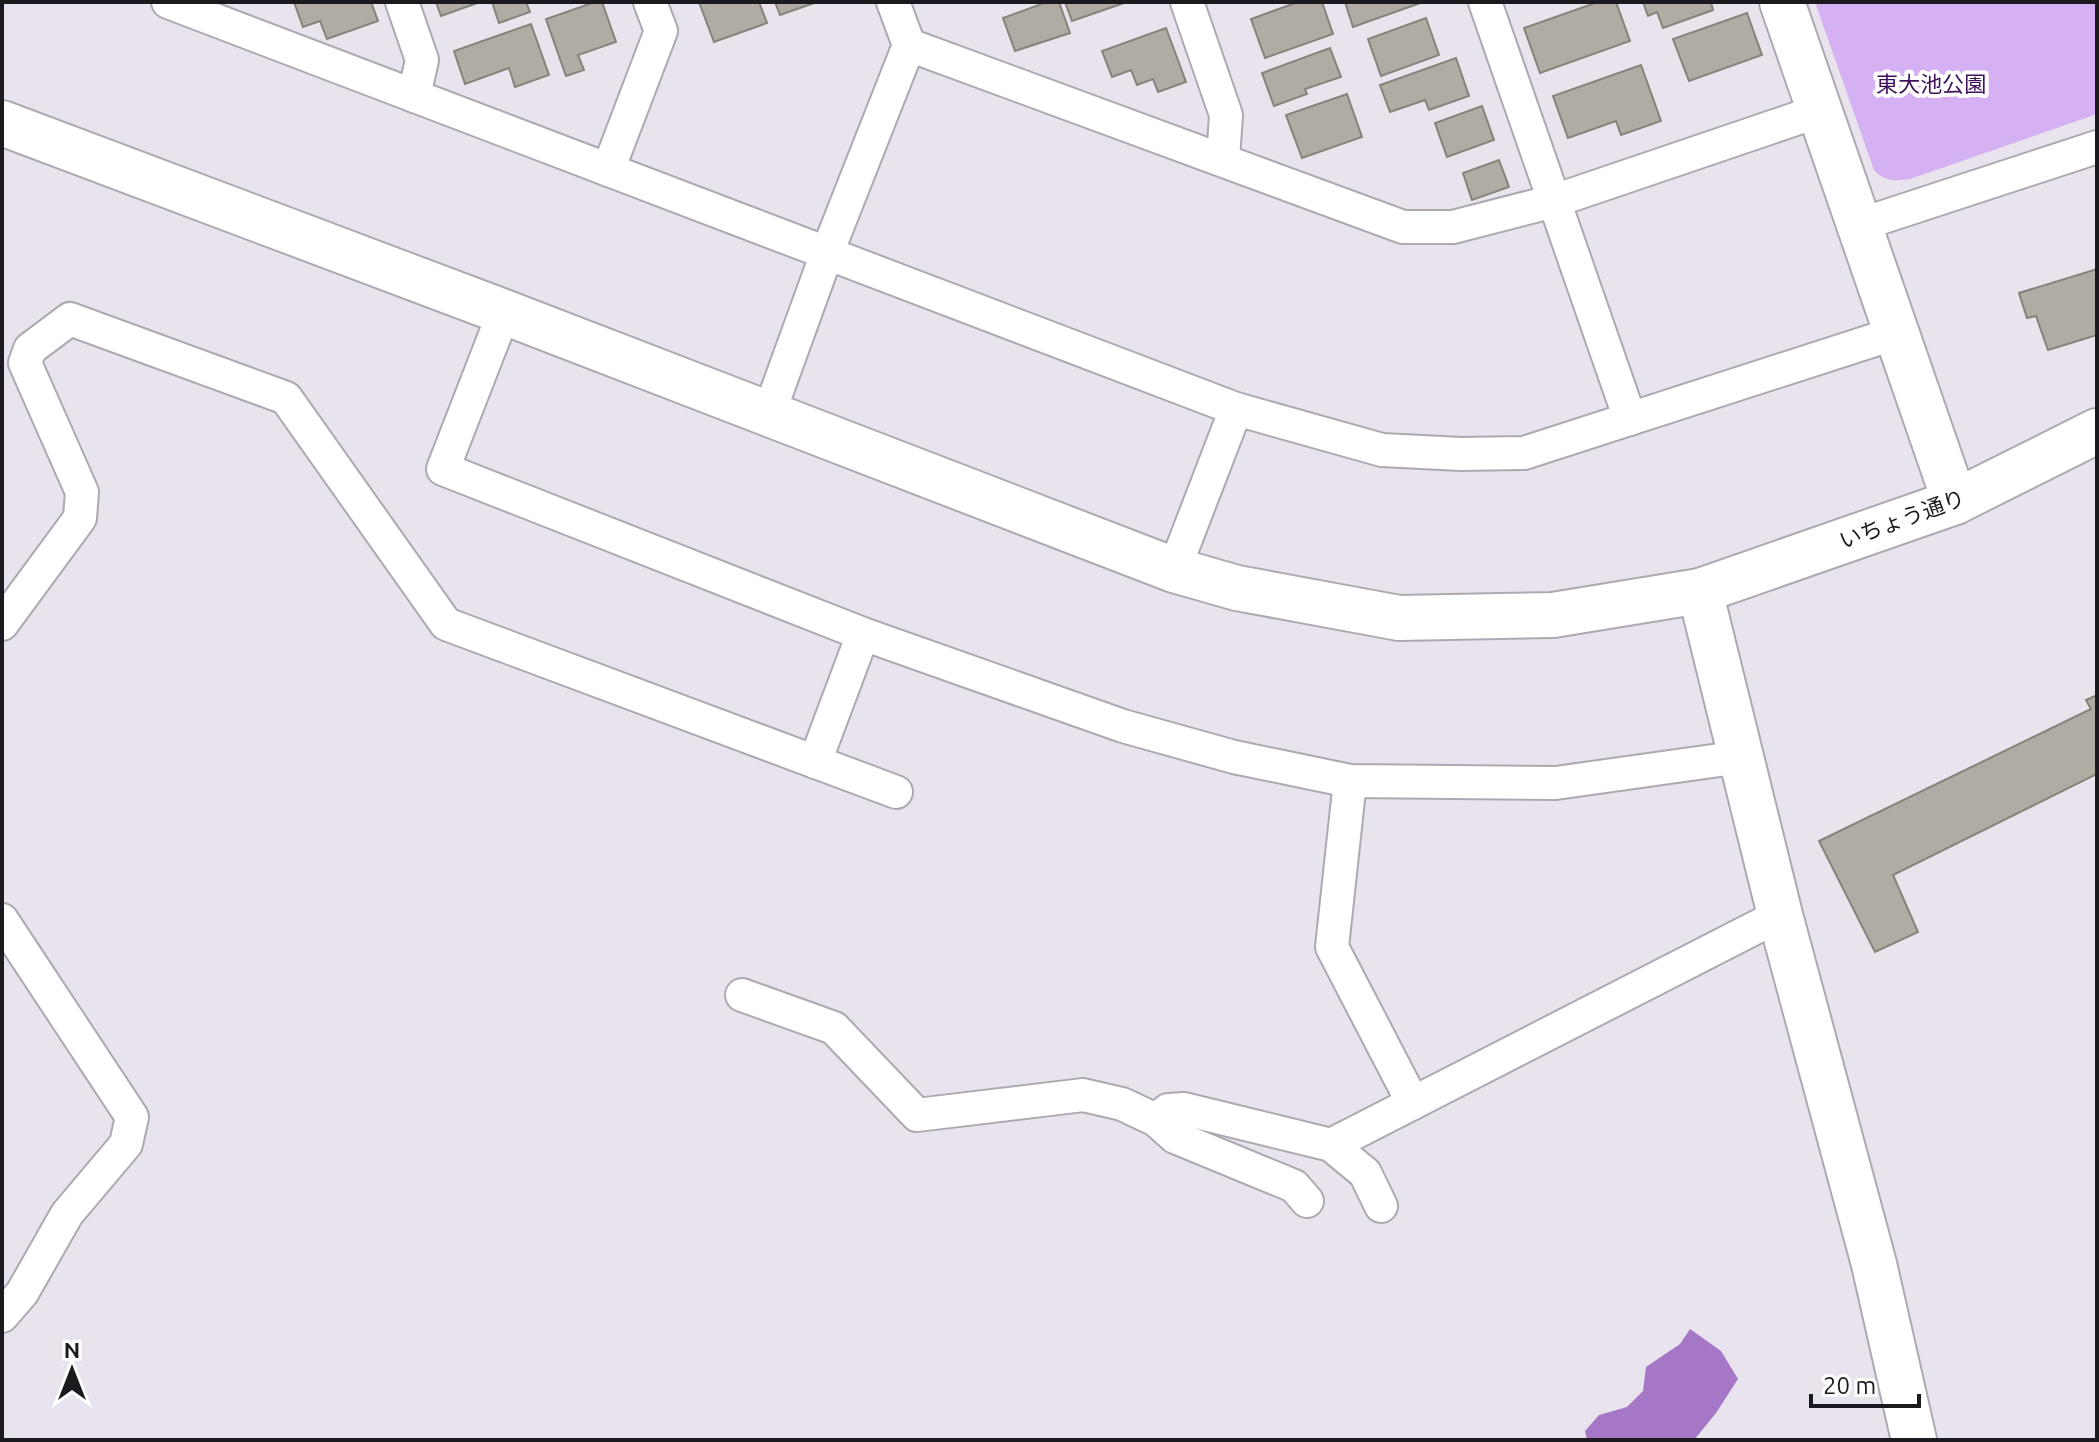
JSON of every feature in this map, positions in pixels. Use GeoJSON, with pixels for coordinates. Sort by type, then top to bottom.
{"type":"FeatureCollection","features":[{"type":"Feature","properties":{"kind":"street"},"geometry":{"type":"LineString","coordinates":[[168,2],[1236,409],[1382,450],[1524,453],[1896,333]]}},
{"type":"Feature","properties":{"kind":"street"},"geometry":{"type":"LineString","coordinates":[[402,2],[422,60],[414,96]]}},
{"type":"Feature","properties":{"kind":"street"},"geometry":{"type":"LineString","coordinates":[[608,170],[661,31],[650,2]]}},
{"type":"Feature","properties":{"kind":"street"},"geometry":{"type":"LineString","coordinates":[[769,413],[827,253],[909,45],[893,2]]}},
{"type":"Feature","properties":{"kind":"street"},"geometry":{"type":"LineString","coordinates":[[1187,2],[1226,115],[1223,159]]}},
{"type":"Feature","properties":{"kind":"street"},"geometry":{"type":"LineString","coordinates":[[1485,2],[1630,419]]}},
{"type":"Feature","properties":{"kind":"street"},"geometry":{"type":"LineString","coordinates":[[1782,2],[1955,502]]}},
{"type":"Feature","properties":{"kind":"street"},"geometry":{"type":"LineString","coordinates":[[909,45],[1403,227],[1453,227],[1554,201],[1819,111]]}},
{"type":"Feature","properties":{"kind":"street","name":"いちょう通り"},"geometry":{"type":"LineString","coordinates":[[2,123],[1174,570],[1237,588],[1399,618],[1553,615],[1700,591],[1955,502],[2097,431]]}},
{"type":"Feature","properties":{"kind":"street"},"geometry":{"type":"LineString","coordinates":[[1859,225],[2097,147]]}},
{"type":"Feature","properties":{"kind":"street"},"geometry":{"type":"LineString","coordinates":[[504,312],[443,469],[863,634],[1123,726],[1234,757],[1350,781],[1556,783],[1741,757]]}},
{"type":"Feature","properties":{"kind":"street"},"geometry":{"type":"LineString","coordinates":[[2,624],[80,518],[82,492],[25,363],[30,349],[70,319],[286,398],[446,624],[896,792]]}},
{"type":"Feature","properties":{"kind":"street"},"geometry":{"type":"LineString","coordinates":[[1174,570],[1236,409]]}},
{"type":"Feature","properties":{"kind":"street"},"geometry":{"type":"LineString","coordinates":[[1700,591],[1780,915],[1874,1264],[1914,1440]]}},
{"type":"Feature","properties":{"kind":"street"},"geometry":{"type":"LineString","coordinates":[[815,762],[863,634]]}},
{"type":"Feature","properties":{"kind":"street"},"geometry":{"type":"LineString","coordinates":[[1350,781],[1332,947],[1413,1103]]}},
{"type":"Feature","properties":{"kind":"street"},"geometry":{"type":"LineString","coordinates":[[1331,1145],[1780,915]]}},
{"type":"Feature","properties":{"kind":"street"},"geometry":{"type":"LineString","coordinates":[[2,920],[132,1117],[126,1144],[67,1214],[22,1293],[2,1316]]}},
{"type":"Feature","properties":{"kind":"street"},"geometry":{"type":"LineString","coordinates":[[742,995],[834,1028],[917,1115],[1083,1095],[1122,1104],[1156,1120],[1175,1137],[1294,1186],[1307,1201]]}},
{"type":"Feature","properties":{"kind":"street"},"geometry":{"type":"LineString","coordinates":[[1156,1120],[1168,1110],[1184,1109],[1331,1145],[1365,1173],[1381,1206]]}},
{"type":"Feature","properties":{"kind":"green space","name":"東大池公園"},"geometry":{"type":"Polygon","coordinates":[[[1815,2],[2097,2],[2097,114],[1910,179],[1886,179],[1874,170],[1815,2]]]}},
{"type":"Feature","properties":{"kind":"shaded area"},"geometry":{"type":"Polygon","coordinates":[[[1690,1329],[1721,1351],[1738,1379],[1694,1440],[1587,1440],[1585,1431],[1599,1415],[1627,1407],[1643,1391],[1646,1367],[1680,1344],[1690,1329]]]}},
{"type":"Feature","properties":{"kind":"building"},"geometry":{"type":"Polygon","coordinates":[[[294,2],[371,2],[378,21],[327,39],[320,21],[303,27],[294,2]]]}},
{"type":"Feature","properties":{"kind":"building"},"geometry":{"type":"Polygon","coordinates":[[[436,2],[480,2],[441,16],[436,2]]]}},
{"type":"Feature","properties":{"kind":"building"},"geometry":{"type":"Polygon","coordinates":[[[492,2],[526,2],[530,12],[499,23],[492,2]]]}},
{"type":"Feature","properties":{"kind":"building"},"geometry":{"type":"Polygon","coordinates":[[[602,2],[616,42],[578,55],[584,70],[566,76],[546,19],[602,2]]]}},
{"type":"Feature","properties":{"kind":"building"},"geometry":{"type":"Polygon","coordinates":[[[699,2],[759,2],[767,23],[714,42],[699,2]]]}},
{"type":"Feature","properties":{"kind":"building"},"geometry":{"type":"Polygon","coordinates":[[[775,2],[817,2],[780,15],[775,2]]]}},
{"type":"Feature","properties":{"kind":"building"},"geometry":{"type":"Polygon","coordinates":[[[1047,2],[1059,2],[1070,33],[1015,51],[1003,18],[1047,2]]]}},
{"type":"Feature","properties":{"kind":"building"},"geometry":{"type":"Polygon","coordinates":[[[1065,2],[1127,2],[1072,21],[1065,2]]]}},
{"type":"Feature","properties":{"kind":"building"},"geometry":{"type":"Polygon","coordinates":[[[1298,2],[1322,2],[1333,34],[1265,58],[1251,19],[1298,2]]]}},
{"type":"Feature","properties":{"kind":"building"},"geometry":{"type":"Polygon","coordinates":[[[1345,2],[1423,2],[1353,27],[1345,2]]]}},
{"type":"Feature","properties":{"kind":"building"},"geometry":{"type":"Polygon","coordinates":[[[1598,2],[1616,2],[1630,41],[1540,73],[1524,28],[1598,2]]]}},
{"type":"Feature","properties":{"kind":"building"},"geometry":{"type":"Polygon","coordinates":[[[1643,2],[1711,2],[1713,10],[1663,28],[1657,12],[1648,16],[1643,2]]]}},
{"type":"Feature","properties":{"kind":"building"},"geometry":{"type":"Polygon","coordinates":[[[1747,13],[1762,55],[1689,81],[1673,39],[1747,13]]]}},
{"type":"Feature","properties":{"kind":"building"},"geometry":{"type":"Polygon","coordinates":[[[1426,18],[1439,55],[1381,76],[1368,39],[1426,18]]]}},
{"type":"Feature","properties":{"kind":"building"},"geometry":{"type":"Polygon","coordinates":[[[531,24],[549,75],[515,87],[509,68],[465,84],[454,51],[531,24]]]}},
{"type":"Feature","properties":{"kind":"building"},"geometry":{"type":"Polygon","coordinates":[[[1166,28],[1186,82],[1158,92],[1153,79],[1137,85],[1131,70],[1112,77],[1102,51],[1166,28]]]}},
{"type":"Feature","properties":{"kind":"building"},"geometry":{"type":"Polygon","coordinates":[[[1330,48],[1341,77],[1305,89],[1307,94],[1274,106],[1262,73],[1330,48]]]}},
{"type":"Feature","properties":{"kind":"building"},"geometry":{"type":"Polygon","coordinates":[[[1456,58],[1469,96],[1429,110],[1425,100],[1390,112],[1380,85],[1456,58]]]}},
{"type":"Feature","properties":{"kind":"building"},"geometry":{"type":"Polygon","coordinates":[[[1641,65],[1661,121],[1621,135],[1616,121],[1568,138],[1553,96],[1641,65]]]}},
{"type":"Feature","properties":{"kind":"building"},"geometry":{"type":"Polygon","coordinates":[[[1347,94],[1362,137],[1302,158],[1286,115],[1347,94]]]}},
{"type":"Feature","properties":{"kind":"building"},"geometry":{"type":"Polygon","coordinates":[[[1482,106],[1494,140],[1447,157],[1435,123],[1482,106]]]}},
{"type":"Feature","properties":{"kind":"building"},"geometry":{"type":"Polygon","coordinates":[[[1499,160],[1509,187],[1472,200],[1463,173],[1499,160]]]}},
{"type":"Feature","properties":{"kind":"building"},"geometry":{"type":"Polygon","coordinates":[[[2097,269],[2097,335],[2048,350],[2036,316],[2027,318],[2019,293],[2097,269]]]}},
{"type":"Feature","properties":{"kind":"building"},"geometry":{"type":"Polygon","coordinates":[[[2097,695],[2097,774],[1893,875],[1918,932],[1875,952],[1819,841],[2091,709],[2086,700],[2097,695]]]}}]}
